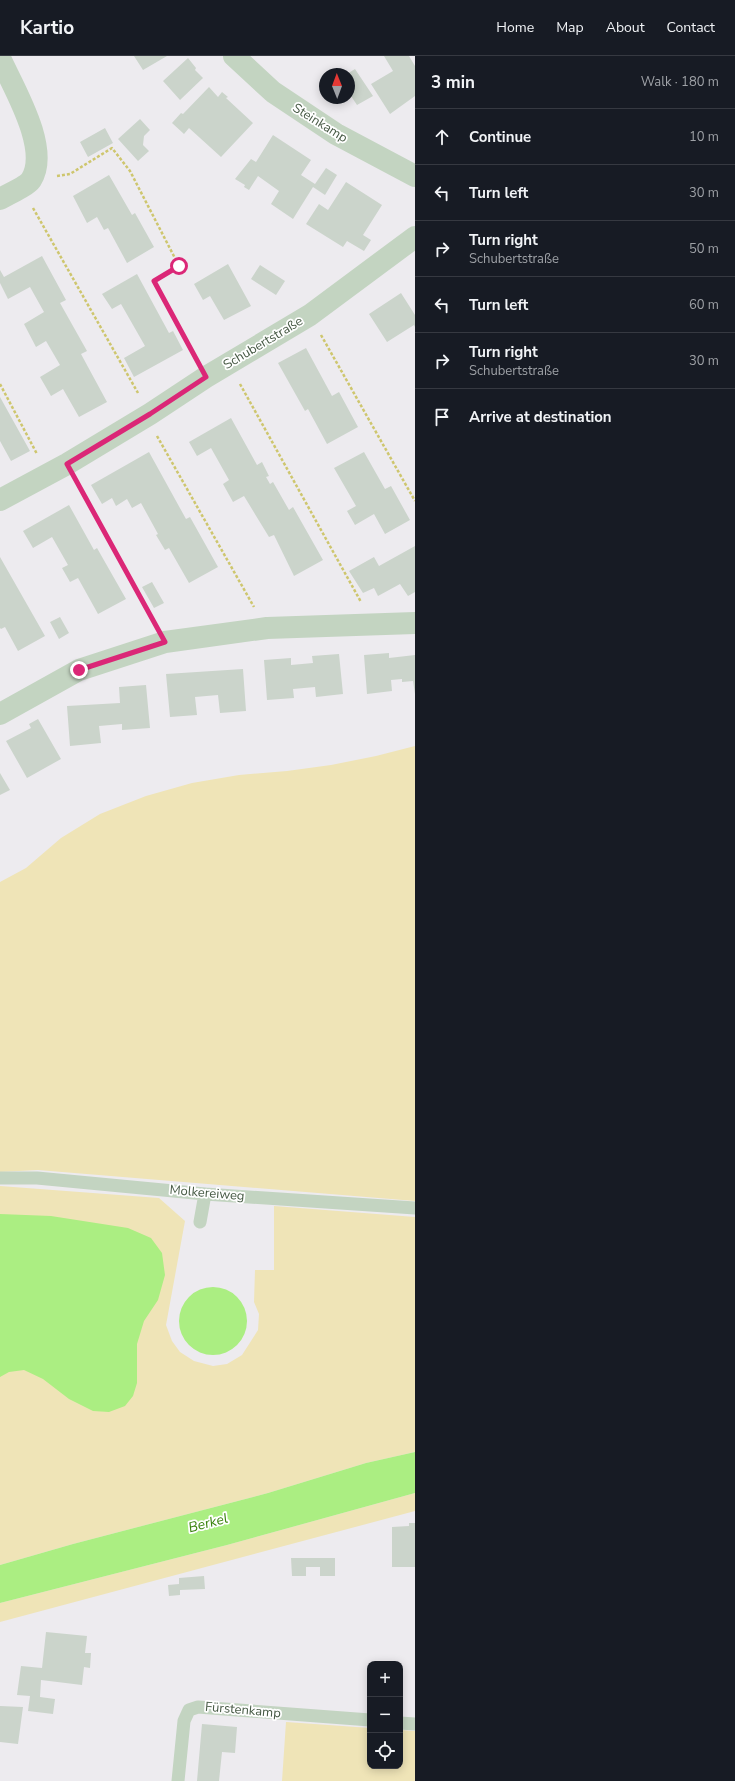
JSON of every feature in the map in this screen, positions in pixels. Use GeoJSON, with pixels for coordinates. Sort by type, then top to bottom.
{"type":"FeatureCollection","features":[{"type":"Feature","properties":{"kind":"street","name":"Steinkamp"},"geometry":{"type":"LineString","coordinates":[[234,56],[273,92],[336,134],[415,176]]}},
{"type":"Feature","properties":{"kind":"street"},"geometry":{"type":"LineString","coordinates":[[0,58],[28,120],[34,137],[37,156],[35,172],[26,184],[0,199]]}},
{"type":"Feature","properties":{"kind":"street","name":"Schubertstraße"},"geometry":{"type":"LineString","coordinates":[[0,500],[67,464],[148,415],[206,377],[310,315],[415,237]]}},
{"type":"Feature","properties":{"kind":"street"},"geometry":{"type":"LineString","coordinates":[[0,714],[79,670],[165,642],[267,628],[415,623]]}},
{"type":"Feature","properties":{"kind":"lane","name":"Molkereiweg"},"geometry":{"type":"LineString","coordinates":[[0,1178],[37,1178],[205,1194],[415,1208]]}},
{"type":"Feature","properties":{"kind":"lane"},"geometry":{"type":"LineString","coordinates":[[200,1222],[205,1194]]}},
{"type":"Feature","properties":{"kind":"lane","name":"Fürstenkamp"},"geometry":{"type":"LineString","coordinates":[[178,1781],[184,1721],[188,1710],[198,1707],[367,1720]]}},
{"type":"Feature","properties":{"kind":"lane"},"geometry":{"type":"LineString","coordinates":[[403,1723],[415,1724]]}},
{"type":"Feature","properties":{"kind":"path"},"geometry":{"type":"LineString","coordinates":[[206,377],[154,281],[179,266],[130,171],[112,148],[70,174],[26,184],[148,415],[267,628]]}},
{"type":"Feature","properties":{"kind":"path"},"geometry":{"type":"LineString","coordinates":[[310,315],[415,501]]}},
{"type":"Feature","properties":{"kind":"path"},"geometry":{"type":"LineString","coordinates":[[229,364],[374,625]]}},
{"type":"Feature","properties":{"kind":"path"},"geometry":{"type":"LineString","coordinates":[[0,384],[48,475]]}},
{"type":"Feature","properties":{"kind":"path"},"geometry":{"type":"LineString","coordinates":[[67,464],[165,642]]}},
{"type":"Feature","properties":{"kind":"shaded area"},"geometry":{"type":"Polygon","coordinates":[[[415,746],[415,1201],[38,1170],[0,1172],[0,882],[26,868],[61,838],[100,814],[146,796],[192,783],[239,775],[287,771],[331,765],[415,746]]]}},
{"type":"Feature","properties":{"kind":"shaded area"},"geometry":{"type":"Polygon","coordinates":[[[0,1186],[159,1198],[185,1221],[166,1325],[172,1341],[180,1352],[194,1361],[213,1366],[227,1364],[242,1355],[258,1330],[259,1314],[254,1302],[255,1270],[274,1270],[274,1206],[415,1217],[415,1452],[366,1463],[268,1493],[73,1544],[0,1565],[0,1186]]]}},
{"type":"Feature","properties":{"kind":"shaded area"},"geometry":{"type":"Polygon","coordinates":[[[415,1493],[415,1511],[0,1622],[0,1603],[227,1545],[415,1493]]]}},
{"type":"Feature","properties":{"kind":"shaded area"},"geometry":{"type":"Polygon","coordinates":[[[286,1722],[367,1728],[367,1769],[403,1769],[403,1730],[415,1731],[415,1781],[282,1781],[286,1722]]]}},
{"type":"Feature","properties":{"kind":"water"},"geometry":{"type":"Polygon","coordinates":[[[0,1214],[51,1216],[128,1228],[151,1238],[162,1253],[165,1275],[158,1300],[144,1321],[137,1344],[137,1383],[133,1396],[125,1406],[109,1412],[93,1411],[69,1399],[43,1379],[24,1370],[9,1372],[0,1377],[0,1214]]]}},
{"type":"Feature","properties":{"kind":"water"},"geometry":{"type":"Polygon","coordinates":[[[213,1287],[226,1290],[237,1297],[244,1308],[247,1321],[244,1334],[237,1345],[226,1352],[213,1355],[200,1352],[189,1345],[182,1334],[179,1321],[182,1308],[189,1297],[200,1290],[213,1287]]]}},
{"type":"Feature","properties":{"kind":"water","name":"Berkel"},"geometry":{"type":"Polygon","coordinates":[[[415,1452],[415,1493],[227,1545],[0,1603],[0,1565],[73,1544],[268,1493],[366,1463],[415,1452]]]}},
{"type":"Feature","properties":{"kind":"building"},"geometry":{"type":"Polygon","coordinates":[[[134,56],[167,56],[143,70],[134,56]]]}},
{"type":"Feature","properties":{"kind":"building"},"geometry":{"type":"Polygon","coordinates":[[[384,56],[409,56],[415,66],[415,96],[390,114],[371,84],[393,71],[384,56]]]}},
{"type":"Feature","properties":{"kind":"building"},"geometry":{"type":"Polygon","coordinates":[[[188,58],[196,68],[195,70],[203,78],[180,100],[163,81],[188,58]]]}},
{"type":"Feature","properties":{"kind":"building"},"geometry":{"type":"Polygon","coordinates":[[[355,69],[373,96],[357,105],[355,102],[355,69]]]}},
{"type":"Feature","properties":{"kind":"building"},"geometry":{"type":"Polygon","coordinates":[[[209,87],[218,97],[222,92],[228,97],[226,98],[253,123],[221,157],[189,128],[184,134],[172,123],[181,113],[183,114],[209,87]]]}},
{"type":"Feature","properties":{"kind":"building"},"geometry":{"type":"Polygon","coordinates":[[[140,119],[150,130],[144,136],[143,145],[149,151],[138,161],[118,139],[140,119]]]}},
{"type":"Feature","properties":{"kind":"building"},"geometry":{"type":"Polygon","coordinates":[[[105,128],[113,143],[88,157],[80,142],[105,128]]]}},
{"type":"Feature","properties":{"kind":"building"},"geometry":{"type":"Polygon","coordinates":[[[273,135],[311,160],[301,175],[315,184],[326,168],[337,175],[325,195],[313,187],[293,219],[271,204],[279,191],[258,176],[249,190],[244,187],[245,185],[235,179],[251,159],[256,162],[273,135]]]}},
{"type":"Feature","properties":{"kind":"building"},"geometry":{"type":"Polygon","coordinates":[[[109,175],[132,215],[135,213],[154,247],[127,263],[108,228],[104,230],[97,217],[87,223],[73,196],[109,175]]]}},
{"type":"Feature","properties":{"kind":"building"},"geometry":{"type":"Polygon","coordinates":[[[346,182],[382,205],[363,235],[371,240],[364,251],[347,241],[343,247],[306,224],[319,204],[328,210],[346,182]]]}},
{"type":"Feature","properties":{"kind":"building"},"geometry":{"type":"Polygon","coordinates":[[[42,256],[66,300],[60,303],[87,351],[81,354],[107,402],[79,417],[63,389],[51,396],[40,377],[60,365],[46,341],[36,347],[24,324],[44,312],[30,287],[8,299],[0,283],[0,270],[4,277],[42,256]]]}},
{"type":"Feature","properties":{"kind":"building"},"geometry":{"type":"Polygon","coordinates":[[[228,264],[251,306],[224,320],[210,296],[203,300],[194,284],[228,264]]]}},
{"type":"Feature","properties":{"kind":"building"},"geometry":{"type":"Polygon","coordinates":[[[260,265],[285,281],[276,295],[251,279],[260,265]]]}},
{"type":"Feature","properties":{"kind":"building"},"geometry":{"type":"Polygon","coordinates":[[[137,274],[169,333],[173,331],[183,350],[134,377],[124,358],[145,346],[121,304],[112,309],[102,294],[137,274]]]}},
{"type":"Feature","properties":{"kind":"building"},"geometry":{"type":"Polygon","coordinates":[[[401,293],[415,315],[415,327],[414,325],[387,342],[369,314],[401,293]]]}},
{"type":"Feature","properties":{"kind":"building"},"geometry":{"type":"Polygon","coordinates":[[[306,348],[332,396],[339,392],[358,427],[327,444],[308,409],[305,411],[278,363],[306,348]]]}},
{"type":"Feature","properties":{"kind":"building"},"geometry":{"type":"Polygon","coordinates":[[[0,397],[30,451],[11,461],[0,441],[0,397]]]}},
{"type":"Feature","properties":{"kind":"building"},"geometry":{"type":"Polygon","coordinates":[[[231,418],[257,465],[262,462],[269,476],[266,477],[270,484],[273,482],[289,510],[293,507],[323,560],[294,576],[274,535],[269,537],[244,496],[233,502],[223,484],[229,480],[211,448],[197,456],[189,442],[231,418]]]}},
{"type":"Feature","properties":{"kind":"building"},"geometry":{"type":"Polygon","coordinates":[[[149,452],[186,519],[190,517],[218,567],[189,583],[169,548],[165,550],[156,535],[158,534],[141,503],[132,508],[127,499],[116,506],[112,498],[102,504],[91,485],[149,452]]]}},
{"type":"Feature","properties":{"kind":"building"},"geometry":{"type":"Polygon","coordinates":[[[364,452],[385,489],[391,486],[410,520],[385,534],[374,514],[355,525],[347,511],[356,506],[334,468],[364,452]]]}},
{"type":"Feature","properties":{"kind":"building"},"geometry":{"type":"Polygon","coordinates":[[[69,505],[94,550],[97,548],[126,599],[98,614],[78,578],[70,582],[62,568],[68,565],[52,537],[33,548],[23,531],[69,505]]]}},
{"type":"Feature","properties":{"kind":"building"},"geometry":{"type":"Polygon","coordinates":[[[415,546],[415,592],[408,596],[400,584],[378,596],[374,588],[363,593],[349,571],[374,557],[379,566],[415,546]]]}},
{"type":"Feature","properties":{"kind":"building"},"geometry":{"type":"Polygon","coordinates":[[[0,557],[45,636],[18,651],[5,627],[0,628],[0,557]]]}},
{"type":"Feature","properties":{"kind":"building"},"geometry":{"type":"Polygon","coordinates":[[[152,582],[164,603],[154,608],[142,587],[152,582]]]}},
{"type":"Feature","properties":{"kind":"building"},"geometry":{"type":"Polygon","coordinates":[[[60,617],[69,633],[59,639],[50,622],[60,617]]]}},
{"type":"Feature","properties":{"kind":"building"},"geometry":{"type":"Polygon","coordinates":[[[389,653],[389,658],[415,655],[415,694],[413,681],[402,682],[402,679],[391,680],[392,691],[367,694],[364,655],[389,653]]]}},
{"type":"Feature","properties":{"kind":"building"},"geometry":{"type":"Polygon","coordinates":[[[339,654],[343,694],[316,697],[315,687],[293,689],[294,698],[267,700],[264,660],[291,658],[291,665],[313,663],[312,656],[339,654]]]}},
{"type":"Feature","properties":{"kind":"building"},"geometry":{"type":"Polygon","coordinates":[[[243,669],[246,711],[220,713],[218,695],[195,697],[197,715],[170,717],[166,674],[243,669]]]}},
{"type":"Feature","properties":{"kind":"building"},"geometry":{"type":"Polygon","coordinates":[[[146,685],[150,728],[122,730],[122,724],[99,726],[101,743],[70,746],[67,706],[120,703],[119,687],[146,685]]]}},
{"type":"Feature","properties":{"kind":"building"},"geometry":{"type":"Polygon","coordinates":[[[38,719],[61,759],[27,778],[6,741],[31,728],[29,724],[38,719]]]}},
{"type":"Feature","properties":{"kind":"building"},"geometry":{"type":"Polygon","coordinates":[[[0,773],[10,790],[0,795],[0,773]]]}},
{"type":"Feature","properties":{"kind":"building"},"geometry":{"type":"Polygon","coordinates":[[[409,1523],[415,1523],[415,1567],[392,1567],[392,1527],[409,1526],[409,1523]]]}},
{"type":"Feature","properties":{"kind":"building"},"geometry":{"type":"Polygon","coordinates":[[[291,1558],[335,1558],[335,1576],[320,1576],[320,1567],[306,1567],[306,1576],[292,1576],[291,1558]]]}},
{"type":"Feature","properties":{"kind":"building"},"geometry":{"type":"Polygon","coordinates":[[[204,1576],[205,1589],[180,1590],[180,1595],[169,1596],[168,1585],[179,1584],[179,1578],[204,1576]]]}},
{"type":"Feature","properties":{"kind":"building"},"geometry":{"type":"Polygon","coordinates":[[[46,1632],[87,1636],[85,1653],[91,1653],[90,1668],[84,1667],[82,1685],[41,1680],[40,1697],[55,1699],[53,1714],[28,1711],[30,1696],[17,1695],[21,1666],[42,1668],[46,1632]]]}},
{"type":"Feature","properties":{"kind":"building"},"geometry":{"type":"Polygon","coordinates":[[[0,1706],[23,1707],[18,1744],[0,1742],[0,1706]]]}},
{"type":"Feature","properties":{"kind":"building"},"geometry":{"type":"Polygon","coordinates":[[[202,1724],[237,1727],[235,1753],[222,1752],[219,1781],[197,1781],[202,1724]]]}},
{"type":"Feature","properties":{"kind":"route"},"geometry":{"type":"LineString","coordinates":[[79,670],[165,642],[67,464],[150,414],[206,377],[154,281],[179,266]]}}]}
